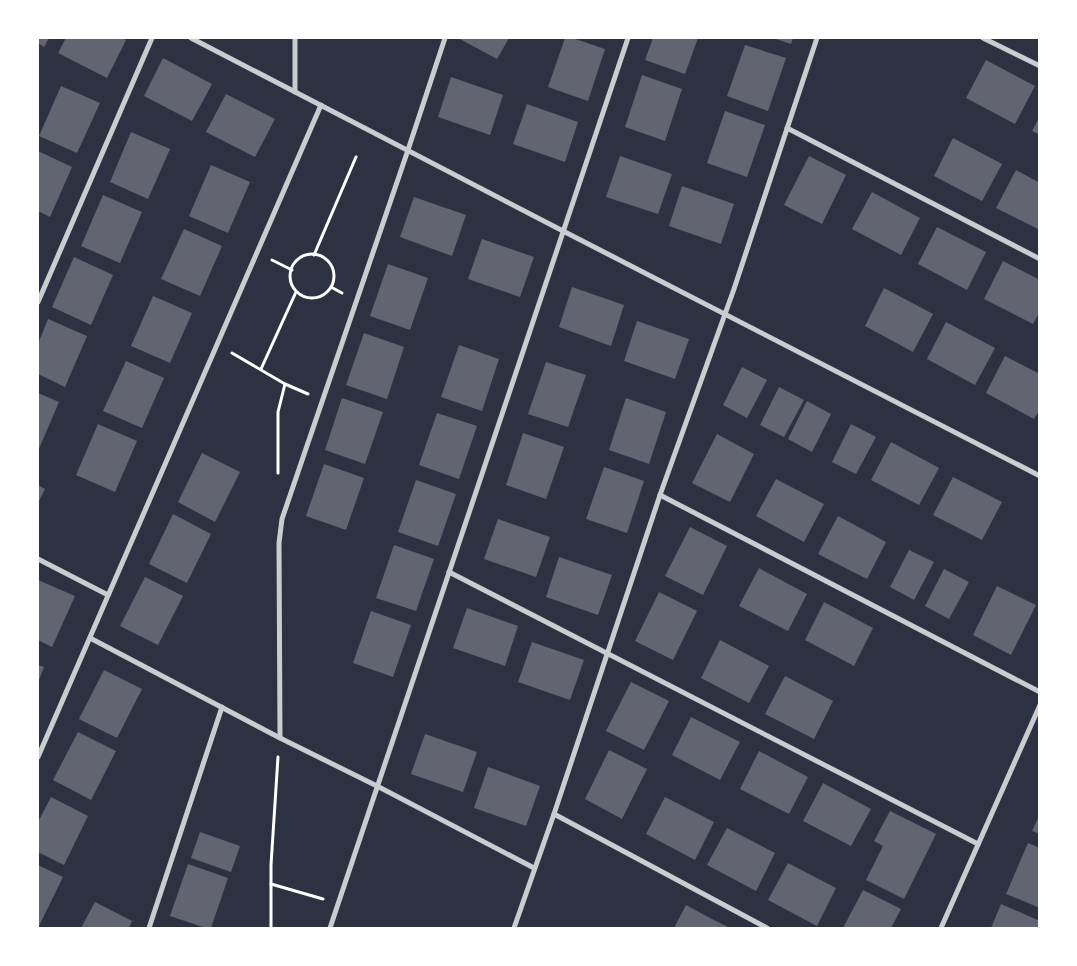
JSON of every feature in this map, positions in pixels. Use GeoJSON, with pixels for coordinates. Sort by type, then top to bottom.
{"type":"FeatureCollection","features":[{"type":"Feature","properties":{"kind":"street"},"geometry":{"type":"LineString","coordinates":[[38,302],[152,38]]}},
{"type":"Feature","properties":{"kind":"street"},"geometry":{"type":"LineString","coordinates":[[191,38],[1040,476]]}},
{"type":"Feature","properties":{"kind":"street"},"geometry":{"type":"LineString","coordinates":[[295,38],[295,92]]}},
{"type":"Feature","properties":{"kind":"street"},"geometry":{"type":"LineString","coordinates":[[280,738],[279,543],[282,519],[445,38]]}},
{"type":"Feature","properties":{"kind":"street"},"geometry":{"type":"LineString","coordinates":[[330,928],[628,38]]}},
{"type":"Feature","properties":{"kind":"street"},"geometry":{"type":"LineString","coordinates":[[514,928],[660,495],[725,314],[818,38]]}},
{"type":"Feature","properties":{"kind":"street"},"geometry":{"type":"LineString","coordinates":[[983,38],[1040,66]]}},
{"type":"Feature","properties":{"kind":"street"},"geometry":{"type":"LineString","coordinates":[[38,758],[40,745],[90,638],[321,105]]}},
{"type":"Feature","properties":{"kind":"street"},"geometry":{"type":"LineString","coordinates":[[787,128],[1040,260]]}},
{"type":"Feature","properties":{"kind":"street"},"geometry":{"type":"LineString","coordinates":[[660,495],[1040,692]]}},
{"type":"Feature","properties":{"kind":"street"},"geometry":{"type":"LineString","coordinates":[[38,558],[108,595]]}},
{"type":"Feature","properties":{"kind":"street"},"geometry":{"type":"LineString","coordinates":[[449,572],[978,844]]}},
{"type":"Feature","properties":{"kind":"street"},"geometry":{"type":"LineString","coordinates":[[90,638],[534,868]]}},
{"type":"Feature","properties":{"kind":"street"},"geometry":{"type":"LineString","coordinates":[[941,928],[1040,705]]}},
{"type":"Feature","properties":{"kind":"street"},"geometry":{"type":"LineString","coordinates":[[149,928],[222,707]]}},
{"type":"Feature","properties":{"kind":"street"},"geometry":{"type":"LineString","coordinates":[[554,814],[767,928]]}},
{"type":"Feature","properties":{"kind":"path"},"geometry":{"type":"LineString","coordinates":[[314,255],[356,157]]}},
{"type":"Feature","properties":{"kind":"path"},"geometry":{"type":"LineString","coordinates":[[306,255],[314,255],[328,260],[334,272],[329,292],[317,298],[310,298],[296,292],[290,278],[294,264],[306,255]]}},
{"type":"Feature","properties":{"kind":"path"},"geometry":{"type":"LineString","coordinates":[[261,369],[296,292]]}},
{"type":"Feature","properties":{"kind":"path"},"geometry":{"type":"LineString","coordinates":[[217,344],[285,384],[322,400]]}},
{"type":"Feature","properties":{"kind":"path"},"geometry":{"type":"LineString","coordinates":[[278,473],[278,412],[285,384]]}},
{"type":"Feature","properties":{"kind":"path"},"geometry":{"type":"LineString","coordinates":[[271,928],[271,884],[280,738]]}},
{"type":"Feature","properties":{"kind":"path"},"geometry":{"type":"LineString","coordinates":[[271,884],[338,903]]}},
{"type":"Feature","properties":{"kind":"building"},"geometry":{"type":"Polygon","coordinates":[[[38,38],[49,38],[44,47],[38,43],[38,38]]]}},
{"type":"Feature","properties":{"kind":"building"},"geometry":{"type":"Polygon","coordinates":[[[66,38],[121,38],[126,40],[107,78],[58,53],[66,38]]]}},
{"type":"Feature","properties":{"kind":"building"},"geometry":{"type":"Polygon","coordinates":[[[458,38],[509,38],[497,59],[458,38]]]}},
{"type":"Feature","properties":{"kind":"building"},"geometry":{"type":"Polygon","coordinates":[[[565,38],[572,38],[605,49],[588,101],[548,87],[565,38]]]}},
{"type":"Feature","properties":{"kind":"building"},"geometry":{"type":"Polygon","coordinates":[[[653,38],[698,38],[685,74],[645,60],[653,38]]]}},
{"type":"Feature","properties":{"kind":"building"},"geometry":{"type":"Polygon","coordinates":[[[773,38],[793,38],[791,44],[773,38]]]}},
{"type":"Feature","properties":{"kind":"building"},"geometry":{"type":"Polygon","coordinates":[[[745,45],[786,58],[768,111],[727,96],[745,45]]]}},
{"type":"Feature","properties":{"kind":"building"},"geometry":{"type":"Polygon","coordinates":[[[163,58],[212,84],[192,121],[144,96],[163,58]]]}},
{"type":"Feature","properties":{"kind":"building"},"geometry":{"type":"Polygon","coordinates":[[[986,60],[1035,86],[1015,124],[966,98],[986,60]]]}},
{"type":"Feature","properties":{"kind":"building"},"geometry":{"type":"Polygon","coordinates":[[[642,75],[682,89],[665,141],[625,127],[642,75]]]}},
{"type":"Feature","properties":{"kind":"building"},"geometry":{"type":"Polygon","coordinates":[[[451,77],[503,95],[490,135],[438,117],[451,77]]]}},
{"type":"Feature","properties":{"kind":"building"},"geometry":{"type":"Polygon","coordinates":[[[61,86],[100,103],[77,153],[39,136],[61,86]]]}},
{"type":"Feature","properties":{"kind":"building"},"geometry":{"type":"Polygon","coordinates":[[[226,94],[275,119],[255,157],[206,132],[226,94]]]}},
{"type":"Feature","properties":{"kind":"building"},"geometry":{"type":"Polygon","coordinates":[[[527,104],[578,122],[565,162],[513,144],[527,104]]]}},
{"type":"Feature","properties":{"kind":"building"},"geometry":{"type":"Polygon","coordinates":[[[725,111],[765,125],[747,177],[707,163],[725,111]]]}},
{"type":"Feature","properties":{"kind":"building"},"geometry":{"type":"Polygon","coordinates":[[[1040,116],[1040,135],[1032,131],[1040,116]]]}},
{"type":"Feature","properties":{"kind":"building"},"geometry":{"type":"Polygon","coordinates":[[[131,132],[170,149],[148,199],[110,182],[131,132]]]}},
{"type":"Feature","properties":{"kind":"building"},"geometry":{"type":"Polygon","coordinates":[[[953,138],[1002,164],[982,201],[934,176],[953,138]]]}},
{"type":"Feature","properties":{"kind":"building"},"geometry":{"type":"Polygon","coordinates":[[[38,151],[72,167],[50,217],[38,211],[38,151]]]}},
{"type":"Feature","properties":{"kind":"building"},"geometry":{"type":"Polygon","coordinates":[[[620,156],[672,174],[658,214],[606,197],[620,156]]]}},
{"type":"Feature","properties":{"kind":"building"},"geometry":{"type":"Polygon","coordinates":[[[809,156],[846,175],[822,224],[784,205],[809,156]]]}},
{"type":"Feature","properties":{"kind":"building"},"geometry":{"type":"Polygon","coordinates":[[[211,165],[250,182],[228,233],[189,216],[211,165]]]}},
{"type":"Feature","properties":{"kind":"building"},"geometry":{"type":"Polygon","coordinates":[[[1016,170],[1040,183],[1040,230],[996,208],[1016,170]]]}},
{"type":"Feature","properties":{"kind":"building"},"geometry":{"type":"Polygon","coordinates":[[[682,186],[734,204],[721,244],[669,226],[682,186]]]}},
{"type":"Feature","properties":{"kind":"building"},"geometry":{"type":"Polygon","coordinates":[[[872,192],[920,218],[901,255],[852,229],[872,192]]]}},
{"type":"Feature","properties":{"kind":"building"},"geometry":{"type":"Polygon","coordinates":[[[103,195],[142,212],[120,263],[81,246],[103,195]]]}},
{"type":"Feature","properties":{"kind":"building"},"geometry":{"type":"Polygon","coordinates":[[[414,197],[466,215],[452,256],[400,237],[414,197]]]}},
{"type":"Feature","properties":{"kind":"building"},"geometry":{"type":"Polygon","coordinates":[[[937,227],[986,252],[967,290],[918,264],[937,227]]]}},
{"type":"Feature","properties":{"kind":"building"},"geometry":{"type":"Polygon","coordinates":[[[184,229],[222,246],[200,296],[161,279],[184,229]]]}},
{"type":"Feature","properties":{"kind":"building"},"geometry":{"type":"Polygon","coordinates":[[[482,239],[534,257],[520,297],[468,279],[482,239]]]}},
{"type":"Feature","properties":{"kind":"building"},"geometry":{"type":"Polygon","coordinates":[[[74,257],[113,275],[91,325],[52,307],[74,257]]]}},
{"type":"Feature","properties":{"kind":"building"},"geometry":{"type":"Polygon","coordinates":[[[1003,261],[1040,280],[1040,311],[1033,324],[984,299],[1003,261]]]}},
{"type":"Feature","properties":{"kind":"building"},"geometry":{"type":"Polygon","coordinates":[[[388,264],[428,278],[410,330],[370,316],[388,264]]]}},
{"type":"Feature","properties":{"kind":"building"},"geometry":{"type":"Polygon","coordinates":[[[572,287],[624,305],[611,346],[559,327],[572,287]]]}},
{"type":"Feature","properties":{"kind":"building"},"geometry":{"type":"Polygon","coordinates":[[[884,288],[933,314],[913,352],[865,326],[884,288]]]}},
{"type":"Feature","properties":{"kind":"building"},"geometry":{"type":"Polygon","coordinates":[[[153,296],[192,313],[170,363],[131,346],[153,296]]]}},
{"type":"Feature","properties":{"kind":"building"},"geometry":{"type":"Polygon","coordinates":[[[48,319],[87,336],[65,387],[38,374],[38,344],[48,319]]]}},
{"type":"Feature","properties":{"kind":"building"},"geometry":{"type":"Polygon","coordinates":[[[637,321],[689,339],[675,379],[624,361],[637,321]]]}},
{"type":"Feature","properties":{"kind":"building"},"geometry":{"type":"Polygon","coordinates":[[[946,322],[995,348],[975,385],[927,359],[946,322]]]}},
{"type":"Feature","properties":{"kind":"building"},"geometry":{"type":"Polygon","coordinates":[[[364,333],[404,347],[387,399],[346,385],[364,333]]]}},
{"type":"Feature","properties":{"kind":"building"},"geometry":{"type":"Polygon","coordinates":[[[459,345],[499,359],[482,411],[441,397],[459,345]]]}},
{"type":"Feature","properties":{"kind":"building"},"geometry":{"type":"Polygon","coordinates":[[[1005,356],[1040,374],[1040,409],[1034,419],[986,393],[1005,356]]]}},
{"type":"Feature","properties":{"kind":"building"},"geometry":{"type":"Polygon","coordinates":[[[126,361],[164,378],[142,428],[103,411],[126,361]]]}},
{"type":"Feature","properties":{"kind":"building"},"geometry":{"type":"Polygon","coordinates":[[[546,362],[586,375],[568,427],[528,414],[546,362]]]}},
{"type":"Feature","properties":{"kind":"building"},"geometry":{"type":"Polygon","coordinates":[[[742,367],[767,380],[747,418],[723,405],[742,367]]]}},
{"type":"Feature","properties":{"kind":"building"},"geometry":{"type":"Polygon","coordinates":[[[779,387],[804,400],[784,437],[760,425],[779,387]]]}},
{"type":"Feature","properties":{"kind":"building"},"geometry":{"type":"Polygon","coordinates":[[[38,393],[59,402],[38,451],[38,393]]]}},
{"type":"Feature","properties":{"kind":"building"},"geometry":{"type":"Polygon","coordinates":[[[342,398],[383,412],[365,464],[325,450],[342,398]]]}},
{"type":"Feature","properties":{"kind":"building"},"geometry":{"type":"Polygon","coordinates":[[[626,398],[666,412],[649,464],[609,450],[626,398]]]}},
{"type":"Feature","properties":{"kind":"building"},"geometry":{"type":"Polygon","coordinates":[[[807,401],[831,414],[812,452],[788,439],[807,401]]]}},
{"type":"Feature","properties":{"kind":"building"},"geometry":{"type":"Polygon","coordinates":[[[437,413],[477,426],[459,479],[419,465],[437,413]]]}},
{"type":"Feature","properties":{"kind":"building"},"geometry":{"type":"Polygon","coordinates":[[[98,424],[137,441],[115,492],[76,475],[98,424]]]}},
{"type":"Feature","properties":{"kind":"building"},"geometry":{"type":"Polygon","coordinates":[[[851,424],[876,437],[856,474],[832,462],[851,424]]]}},
{"type":"Feature","properties":{"kind":"building"},"geometry":{"type":"Polygon","coordinates":[[[523,433],[564,447],[546,499],[506,485],[523,433]]]}},
{"type":"Feature","properties":{"kind":"building"},"geometry":{"type":"Polygon","coordinates":[[[717,434],[754,454],[730,502],[692,483],[717,434]]]}},
{"type":"Feature","properties":{"kind":"building"},"geometry":{"type":"Polygon","coordinates":[[[891,442],[939,468],[919,505],[871,480],[891,442]]]}},
{"type":"Feature","properties":{"kind":"building"},"geometry":{"type":"Polygon","coordinates":[[[202,453],[240,472],[215,522],[178,502],[202,453]]]}},
{"type":"Feature","properties":{"kind":"building"},"geometry":{"type":"Polygon","coordinates":[[[324,464],[364,478],[346,530],[306,516],[324,464]]]}},
{"type":"Feature","properties":{"kind":"building"},"geometry":{"type":"Polygon","coordinates":[[[604,467],[644,481],[627,533],[586,519],[604,467]]]}},
{"type":"Feature","properties":{"kind":"building"},"geometry":{"type":"Polygon","coordinates":[[[953,477],[1002,502],[982,540],[933,515],[953,477]]]}},
{"type":"Feature","properties":{"kind":"building"},"geometry":{"type":"Polygon","coordinates":[[[776,479],[824,504],[804,542],[756,516],[776,479]]]}},
{"type":"Feature","properties":{"kind":"building"},"geometry":{"type":"Polygon","coordinates":[[[416,480],[456,494],[438,546],[398,532],[416,480]]]}},
{"type":"Feature","properties":{"kind":"building"},"geometry":{"type":"Polygon","coordinates":[[[38,485],[45,489],[38,503],[38,485]]]}},
{"type":"Feature","properties":{"kind":"building"},"geometry":{"type":"Polygon","coordinates":[[[173,514],[211,534],[187,583],[149,564],[173,514]]]}},
{"type":"Feature","properties":{"kind":"building"},"geometry":{"type":"Polygon","coordinates":[[[838,516],[886,542],[867,579],[818,554],[838,516]]]}},
{"type":"Feature","properties":{"kind":"building"},"geometry":{"type":"Polygon","coordinates":[[[498,519],[550,537],[536,577],[484,559],[498,519]]]}},
{"type":"Feature","properties":{"kind":"building"},"geometry":{"type":"Polygon","coordinates":[[[690,527],[727,546],[703,595],[665,576],[690,527]]]}},
{"type":"Feature","properties":{"kind":"building"},"geometry":{"type":"Polygon","coordinates":[[[394,545],[434,559],[416,611],[376,598],[394,545]]]}},
{"type":"Feature","properties":{"kind":"building"},"geometry":{"type":"Polygon","coordinates":[[[909,550],[934,562],[914,600],[890,587],[909,550]]]}},
{"type":"Feature","properties":{"kind":"building"},"geometry":{"type":"Polygon","coordinates":[[[559,557],[612,575],[598,615],[546,597],[559,557]]]}},
{"type":"Feature","properties":{"kind":"building"},"geometry":{"type":"Polygon","coordinates":[[[759,568],[807,594],[788,631],[739,606],[759,568]]]}},
{"type":"Feature","properties":{"kind":"building"},"geometry":{"type":"Polygon","coordinates":[[[944,569],[969,582],[949,619],[925,606],[944,569]]]}},
{"type":"Feature","properties":{"kind":"building"},"geometry":{"type":"Polygon","coordinates":[[[145,577],[183,596],[158,645],[120,626],[145,577]]]}},
{"type":"Feature","properties":{"kind":"building"},"geometry":{"type":"Polygon","coordinates":[[[38,580],[75,596],[52,647],[38,640],[38,580]]]}},
{"type":"Feature","properties":{"kind":"building"},"geometry":{"type":"Polygon","coordinates":[[[997,586],[1036,605],[1011,655],[973,635],[997,586]]]}},
{"type":"Feature","properties":{"kind":"building"},"geometry":{"type":"Polygon","coordinates":[[[659,592],[697,611],[673,660],[635,641],[659,592]]]}},
{"type":"Feature","properties":{"kind":"building"},"geometry":{"type":"Polygon","coordinates":[[[824,602],[873,628],[854,666],[805,640],[824,602]]]}},
{"type":"Feature","properties":{"kind":"building"},"geometry":{"type":"Polygon","coordinates":[[[467,608],[518,626],[505,666],[453,648],[467,608]]]}},
{"type":"Feature","properties":{"kind":"building"},"geometry":{"type":"Polygon","coordinates":[[[371,611],[411,625],[393,677],[353,663],[371,611]]]}},
{"type":"Feature","properties":{"kind":"building"},"geometry":{"type":"Polygon","coordinates":[[[720,640],[769,666],[749,703],[701,678],[720,640]]]}},
{"type":"Feature","properties":{"kind":"building"},"geometry":{"type":"Polygon","coordinates":[[[532,642],[584,660],[570,700],[518,682],[532,642]]]}},
{"type":"Feature","properties":{"kind":"building"},"geometry":{"type":"Polygon","coordinates":[[[38,665],[44,667],[38,683],[38,665]]]}},
{"type":"Feature","properties":{"kind":"building"},"geometry":{"type":"Polygon","coordinates":[[[104,670],[142,689],[117,738],[79,719],[104,670]]]}},
{"type":"Feature","properties":{"kind":"building"},"geometry":{"type":"Polygon","coordinates":[[[785,676],[833,701],[814,739],[765,714],[785,676]]]}},
{"type":"Feature","properties":{"kind":"building"},"geometry":{"type":"Polygon","coordinates":[[[631,682],[669,701],[644,750],[606,731],[631,682]]]}},
{"type":"Feature","properties":{"kind":"building"},"geometry":{"type":"Polygon","coordinates":[[[691,717],[740,742],[720,780],[672,755],[691,717]]]}},
{"type":"Feature","properties":{"kind":"building"},"geometry":{"type":"Polygon","coordinates":[[[78,732],[116,751],[91,800],[53,780],[78,732]]]}},
{"type":"Feature","properties":{"kind":"building"},"geometry":{"type":"Polygon","coordinates":[[[425,734],[477,752],[463,792],[411,774],[425,734]]]}},
{"type":"Feature","properties":{"kind":"building"},"geometry":{"type":"Polygon","coordinates":[[[609,750],[647,769],[622,819],[585,799],[609,750]]]}},
{"type":"Feature","properties":{"kind":"building"},"geometry":{"type":"Polygon","coordinates":[[[759,751],[808,777],[789,814],[740,789],[759,751]]]}},
{"type":"Feature","properties":{"kind":"building"},"geometry":{"type":"Polygon","coordinates":[[[488,767],[540,786],[526,826],[474,808],[488,767]]]}},
{"type":"Feature","properties":{"kind":"building"},"geometry":{"type":"Polygon","coordinates":[[[823,783],[871,809],[851,846],[803,821],[823,783]]]}},
{"type":"Feature","properties":{"kind":"building"},"geometry":{"type":"Polygon","coordinates":[[[51,797],[88,816],[64,865],[38,852],[38,822],[51,797]]]}},
{"type":"Feature","properties":{"kind":"building"},"geometry":{"type":"Polygon","coordinates":[[[665,797],[714,822],[695,860],[646,834],[665,797]]]}},
{"type":"Feature","properties":{"kind":"building"},"geometry":{"type":"Polygon","coordinates":[[[890,811],[936,834],[904,899],[866,880],[883,846],[874,841],[890,811]]]}},
{"type":"Feature","properties":{"kind":"building"},"geometry":{"type":"Polygon","coordinates":[[[1040,814],[1040,834],[1032,831],[1040,814]]]}},
{"type":"Feature","properties":{"kind":"building"},"geometry":{"type":"Polygon","coordinates":[[[727,828],[775,853],[756,891],[707,865],[727,828]]]}},
{"type":"Feature","properties":{"kind":"building"},"geometry":{"type":"Polygon","coordinates":[[[200,832],[240,846],[231,872],[191,858],[200,832]]]}},
{"type":"Feature","properties":{"kind":"building"},"geometry":{"type":"Polygon","coordinates":[[[1028,843],[1040,848],[1040,908],[1006,894],[1028,843]]]}},
{"type":"Feature","properties":{"kind":"building"},"geometry":{"type":"Polygon","coordinates":[[[788,863],[836,888],[817,926],[768,900],[788,863]]]}},
{"type":"Feature","properties":{"kind":"building"},"geometry":{"type":"Polygon","coordinates":[[[188,864],[228,878],[211,928],[170,916],[188,864]]]}},
{"type":"Feature","properties":{"kind":"building"},"geometry":{"type":"Polygon","coordinates":[[[38,865],[63,877],[38,928],[38,865]]]}},
{"type":"Feature","properties":{"kind":"building"},"geometry":{"type":"Polygon","coordinates":[[[863,890],[901,909],[891,928],[843,928],[863,890]]]}},
{"type":"Feature","properties":{"kind":"building"},"geometry":{"type":"Polygon","coordinates":[[[95,902],[132,921],[129,928],[81,928],[95,902]]]}},
{"type":"Feature","properties":{"kind":"building"},"geometry":{"type":"Polygon","coordinates":[[[1001,904],[1040,921],[1037,928],[991,928],[1001,904]]]}},
{"type":"Feature","properties":{"kind":"building"},"geometry":{"type":"Polygon","coordinates":[[[686,905],[710,918],[730,928],[674,928],[686,905]]]}}]}
